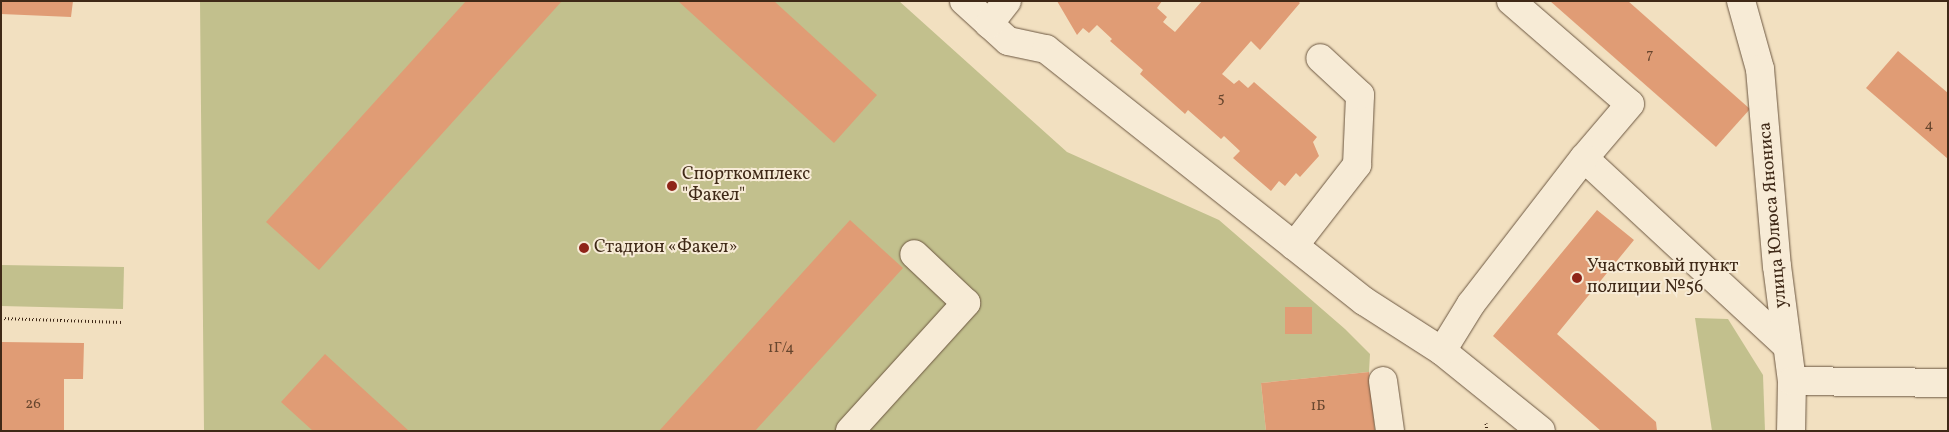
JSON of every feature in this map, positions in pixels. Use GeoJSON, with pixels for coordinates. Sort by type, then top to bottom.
{"type":"FeatureCollection","features":[{"type":"Feature","properties":{"kind":"street"},"geometry":{"type":"LineString","coordinates":[[964,1],[1008,41],[1046,50],[1364,302],[1442,351],[1541,431]]}},
{"type":"Feature","properties":{"kind":"street"},"geometry":{"type":"LineString","coordinates":[[988,24],[1007,1]]}},
{"type":"Feature","properties":{"kind":"street"},"geometry":{"type":"LineString","coordinates":[[1442,351],[1471,304],[1584,158],[1630,104],[1511,1]]}},
{"type":"Feature","properties":{"kind":"street","name":"улица Юлюса Янониса"},"geometry":{"type":"LineString","coordinates":[[1741,1],[1760,69],[1778,266],[1792,381],[1791,431]]}},
{"type":"Feature","properties":{"kind":"street"},"geometry":{"type":"LineString","coordinates":[[1294,246],[1357,165],[1360,95],[1320,58]]}},
{"type":"Feature","properties":{"kind":"street"},"geometry":{"type":"LineString","coordinates":[[1584,158],[1787,346]]}},
{"type":"Feature","properties":{"kind":"street"},"geometry":{"type":"LineString","coordinates":[[850,431],[966,303],[914,254]]}},
{"type":"Feature","properties":{"kind":"street"},"geometry":{"type":"LineString","coordinates":[[1383,381],[1390,431]]}},
{"type":"Feature","properties":{"kind":"street"},"geometry":{"type":"LineString","coordinates":[[1792,381],[1948,383]]}},
{"type":"Feature","properties":{"kind":"path"},"geometry":{"type":"LineString","coordinates":[[1,318],[122,322]]}},
{"type":"Feature","properties":{"kind":"shaded area","name":"Спорткомплекс \"Факел\""},"geometry":{"type":"Polygon","coordinates":[[[200,1],[899,1],[1067,152],[1219,220],[1345,329],[1370,354],[1369,372],[1261,383],[1266,431],[204,431],[200,1]]]}},
{"type":"Feature","properties":{"kind":"shaded area"},"geometry":{"type":"Polygon","coordinates":[[[1,265],[124,267],[123,309],[1,306],[1,265]]]}},
{"type":"Feature","properties":{"kind":"shaded area"},"geometry":{"type":"Polygon","coordinates":[[[1695,318],[1728,319],[1763,375],[1765,431],[1712,431],[1695,318]]]}},
{"type":"Feature","properties":{"kind":"building"},"geometry":{"type":"Polygon","coordinates":[[[1,1],[73,1],[71,17],[1,14],[1,1]]]}},
{"type":"Feature","properties":{"kind":"building"},"geometry":{"type":"Polygon","coordinates":[[[466,1],[562,1],[319,270],[266,222],[466,1]]]}},
{"type":"Feature","properties":{"kind":"building"},"geometry":{"type":"Polygon","coordinates":[[[678,1],[774,1],[877,95],[834,143],[678,1]]]}},
{"type":"Feature","properties":{"kind":"building"},"geometry":{"type":"Polygon","coordinates":[[[1057,1],[1162,1],[1157,8],[1167,17],[1163,22],[1175,32],[1202,1],[1298,1],[1300,3],[1260,50],[1251,41],[1222,74],[1234,84],[1239,80],[1248,88],[1254,82],[1317,137],[1313,142],[1319,156],[1300,177],[1296,173],[1285,186],[1279,181],[1271,191],[1233,158],[1240,151],[1224,136],[1221,139],[1188,110],[1185,114],[1140,74],[1143,70],[1110,41],[1112,39],[1097,25],[1089,33],[1083,28],[1077,35],[1057,1]]]}},
{"type":"Feature","properties":{"kind":"building"},"geometry":{"type":"Polygon","coordinates":[[[1550,1],[1628,1],[1750,109],[1716,147],[1550,1]]]}},
{"type":"Feature","properties":{"kind":"building"},"geometry":{"type":"Polygon","coordinates":[[[1898,51],[1948,93],[1948,159],[1866,88],[1898,51]]]}},
{"type":"Feature","properties":{"kind":"building"},"geometry":{"type":"Polygon","coordinates":[[[1597,210],[1634,240],[1557,334],[1656,422],[1657,431],[1601,431],[1493,336],[1597,210]]]}},
{"type":"Feature","properties":{"kind":"building"},"geometry":{"type":"Polygon","coordinates":[[[850,220],[903,268],[755,431],[659,431],[850,220]]]}},
{"type":"Feature","properties":{"kind":"building"},"geometry":{"type":"Polygon","coordinates":[[[1285,307],[1312,307],[1312,334],[1285,334],[1285,307]]]}},
{"type":"Feature","properties":{"kind":"building"},"geometry":{"type":"Polygon","coordinates":[[[1,342],[84,343],[83,379],[64,379],[64,431],[1,431],[1,342]]]}},
{"type":"Feature","properties":{"kind":"building"},"geometry":{"type":"Polygon","coordinates":[[[325,354],[409,431],[313,431],[281,402],[325,354]]]}},
{"type":"Feature","properties":{"kind":"building"},"geometry":{"type":"Polygon","coordinates":[[[1369,372],[1375,431],[1266,431],[1261,383],[1369,372]]]}},
{"type":"Feature","properties":{"kind":"place","name":"Спорткомплекс \"Факел\""},"geometry":{"type":"Point","coordinates":[672,186]}},
{"type":"Feature","properties":{"kind":"place","name":"Стадион «Факел»"},"geometry":{"type":"Point","coordinates":[584,248]}},
{"type":"Feature","properties":{"kind":"place","name":"Участковый пункт полиции №56"},"geometry":{"type":"Point","coordinates":[1577,278]}}]}
